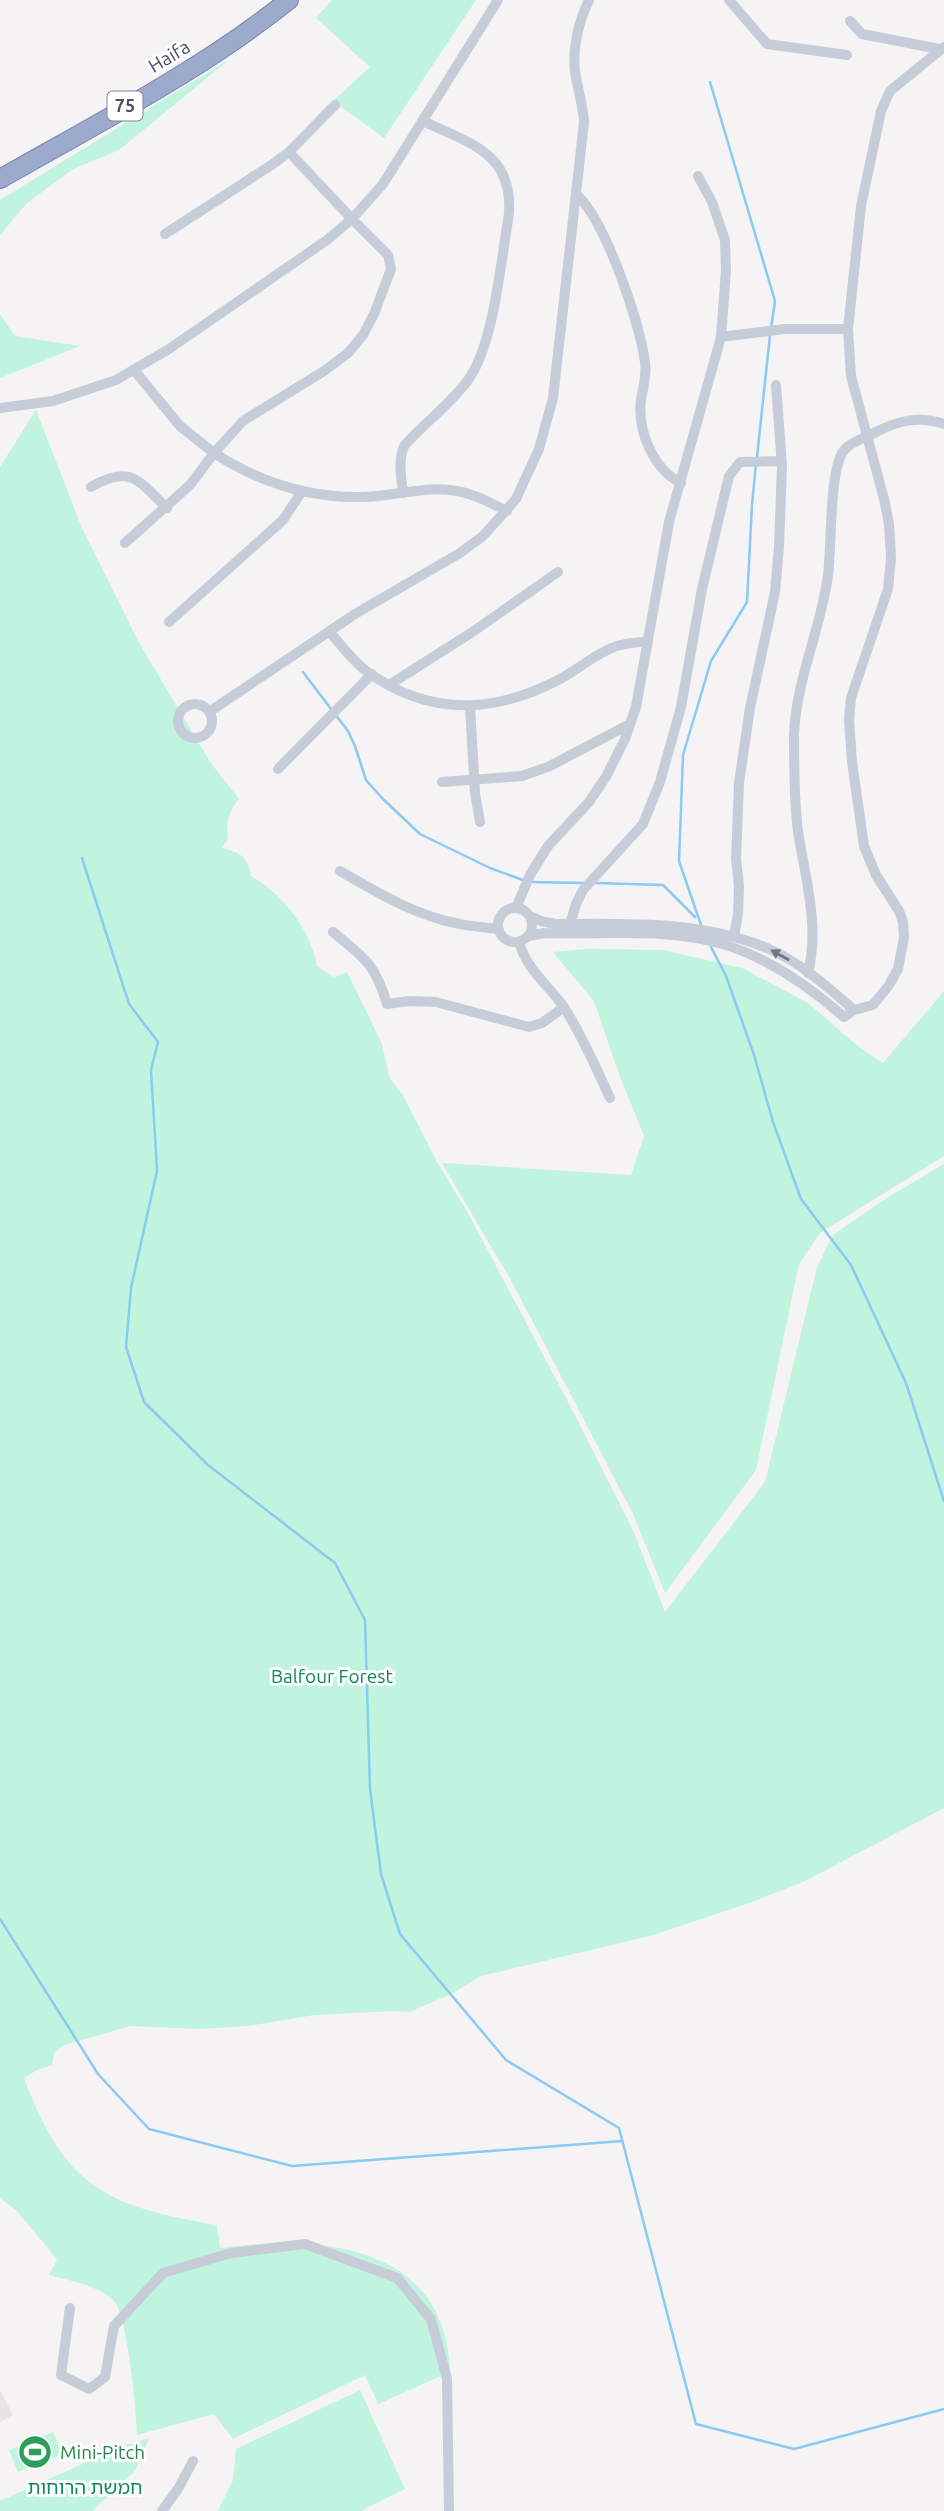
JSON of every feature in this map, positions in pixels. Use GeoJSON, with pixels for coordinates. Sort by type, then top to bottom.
{"type":"FeatureCollection","features":[{"type":"Feature","properties":{"kind":"highway","name":"Haifa"},"geometry":{"type":"LineString","coordinates":[[0,179],[173,79],[249,31],[286,0]]}},
{"type":"Feature","properties":{"kind":"street"},"geometry":{"type":"LineString","coordinates":[[0,408],[53,401],[116,380],[169,349],[327,240],[352,219],[383,184],[498,0]]}},
{"type":"Feature","properties":{"kind":"street"},"geometry":{"type":"LineString","coordinates":[[209,712],[390,592],[460,553],[483,536],[516,499],[539,449],[553,398],[584,122],[574,52],[589,0]]}},
{"type":"Feature","properties":{"kind":"street"},"geometry":{"type":"LineString","coordinates":[[729,0],[767,44],[847,55]]}},
{"type":"Feature","properties":{"kind":"street"},"geometry":{"type":"LineString","coordinates":[[850,21],[862,34],[942,48]]}},
{"type":"Feature","properties":{"kind":"street"},"geometry":{"type":"LineString","coordinates":[[727,939],[827,1002],[844,1017],[854,1010],[873,1005],[898,969],[904,937],[903,922],[876,875],[864,846],[852,762],[849,720],[851,698],[884,601],[891,558],[889,524],[851,376],[848,329],[861,206],[881,111],[890,91],[942,48]]}},
{"type":"Feature","properties":{"kind":"street"},"geometry":{"type":"LineString","coordinates":[[165,234],[289,152],[335,105]]}},
{"type":"Feature","properties":{"kind":"street"},"geometry":{"type":"LineString","coordinates":[[403,493],[400,457],[404,446],[458,392],[469,379],[482,354],[507,228],[510,199],[506,177],[491,157],[423,121]]}},
{"type":"Feature","properties":{"kind":"street"},"geometry":{"type":"LineString","coordinates":[[125,543],[190,485],[243,421],[348,353],[363,335],[374,314],[391,269],[388,256],[289,152]]}},
{"type":"Feature","properties":{"kind":"street"},"geometry":{"type":"LineString","coordinates":[[516,908],[530,875],[548,846],[589,802],[607,775],[630,724],[642,679],[669,522],[721,337],[726,271],[725,240],[712,202],[698,176]]}},
{"type":"Feature","properties":{"kind":"street"},"geometry":{"type":"LineString","coordinates":[[576,194],[592,213],[625,287],[635,320],[645,364],[645,380],[640,401],[642,430],[651,452],[666,473],[681,483]]}},
{"type":"Feature","properties":{"kind":"street"},"geometry":{"type":"LineString","coordinates":[[721,337],[785,329],[848,329]]}},
{"type":"Feature","properties":{"kind":"street"},"geometry":{"type":"LineString","coordinates":[[134,370],[180,426],[214,453],[265,481],[302,491],[358,498],[427,490],[454,490],[471,494],[506,511]]}},
{"type":"Feature","properties":{"kind":"street"},"geometry":{"type":"LineString","coordinates":[[727,939],[738,914],[738,783],[750,708],[775,592],[782,461],[776,385]]}},
{"type":"Feature","properties":{"kind":"street"},"geometry":{"type":"LineString","coordinates":[[808,973],[813,951],[813,919],[798,827],[794,735],[798,699],[818,626],[828,575],[837,472],[843,452],[854,443],[897,422],[917,419],[944,424]]}},
{"type":"Feature","properties":{"kind":"street"},"geometry":{"type":"LineString","coordinates":[[570,924],[583,890],[643,824],[660,782],[681,707],[702,589],[729,476],[740,462],[782,461]]}},
{"type":"Feature","properties":{"kind":"street"},"geometry":{"type":"LineString","coordinates":[[91,487],[113,476],[133,478],[167,508]]}},
{"type":"Feature","properties":{"kind":"street"},"geometry":{"type":"LineString","coordinates":[[169,622],[283,520],[302,491]]}},
{"type":"Feature","properties":{"kind":"street"},"geometry":{"type":"LineString","coordinates":[[389,685],[474,631],[558,572]]}},
{"type":"Feature","properties":{"kind":"street"},"geometry":{"type":"LineString","coordinates":[[329,631],[349,654],[389,685],[417,698],[446,705],[470,706],[518,698],[562,678],[607,649],[621,644],[647,642]]}},
{"type":"Feature","properties":{"kind":"street"},"geometry":{"type":"LineString","coordinates":[[278,769],[372,674]]}},
{"type":"Feature","properties":{"kind":"street"},"geometry":{"type":"LineString","coordinates":[[470,706],[474,780],[480,822]]}},
{"type":"Feature","properties":{"kind":"street"},"geometry":{"type":"LineString","coordinates":[[442,782],[522,776],[550,766],[630,724]]}},
{"type":"Feature","properties":{"kind":"street"},"geometry":{"type":"LineString","coordinates":[[340,871],[415,911],[459,924],[498,929],[504,938],[524,939],[544,933],[677,931]]}},
{"type":"Feature","properties":{"kind":"street"},"geometry":{"type":"LineString","coordinates":[[498,929],[503,913],[516,908],[541,921],[677,931],[727,939],[769,949],[825,984],[854,1010]]}},
{"type":"Feature","properties":{"kind":"street"},"geometry":{"type":"LineString","coordinates":[[530,916],[533,925],[524,939],[526,962],[564,1007],[610,1098]]}},
{"type":"Feature","properties":{"kind":"street"},"geometry":{"type":"LineString","coordinates":[[333,932],[366,958],[373,968],[387,1004],[409,1001],[436,1002],[529,1027],[542,1023],[564,1007]]}},
{"type":"Feature","properties":{"kind":"street"},"geometry":{"type":"LineString","coordinates":[[70,2308],[61,2375],[89,2389],[105,2377],[114,2326],[163,2273],[231,2253],[305,2244],[397,2278],[431,2319],[447,2379],[449,2511]]}},
{"type":"Feature","properties":{"kind":"street"},"geometry":{"type":"LineString","coordinates":[[162,2511],[193,2461]]}},
{"type":"Feature","properties":{"kind":"shaded area"},"geometry":{"type":"Polygon","coordinates":[[[0,2390],[13,2415],[0,2422],[0,2390]]]}},
{"type":"Feature","properties":{"kind":"green space"},"geometry":{"type":"Polygon","coordinates":[[[332,0],[476,0],[384,138],[333,101],[370,67],[316,18],[332,0]]]}},
{"type":"Feature","properties":{"kind":"green space"},"geometry":{"type":"Polygon","coordinates":[[[230,59],[119,150],[73,169],[27,203],[0,235],[0,200],[230,59]]]}},
{"type":"Feature","properties":{"kind":"green space"},"geometry":{"type":"Polygon","coordinates":[[[0,314],[15,336],[80,346],[0,378],[0,314]]]}},
{"type":"Feature","properties":{"kind":"green space","name":"Balfour Forest"},"geometry":{"type":"Polygon","coordinates":[[[36,410],[82,528],[138,641],[210,762],[239,799],[230,813],[228,839],[222,848],[242,856],[248,864],[251,876],[274,893],[294,914],[314,952],[317,966],[334,977],[347,972],[382,1044],[390,1079],[403,1095],[437,1162],[468,1213],[577,1419],[633,1530],[665,1612],[765,1482],[817,1267],[833,1235],[885,1199],[944,1164],[944,1808],[805,1881],[752,1902],[650,1936],[481,1976],[451,1994],[409,2012],[314,2015],[248,2026],[199,2029],[131,2026],[64,2045],[54,2053],[52,2065],[24,2078],[39,2115],[56,2144],[74,2167],[94,2185],[118,2199],[178,2218],[217,2225],[220,2248],[298,2243],[336,2247],[371,2257],[402,2273],[426,2297],[443,2329],[450,2372],[378,2404],[365,2375],[233,2439],[214,2414],[137,2435],[127,2343],[119,2310],[114,2301],[92,2287],[49,2275],[57,2259],[17,2211],[0,2198],[0,467],[36,410]]]}},
{"type":"Feature","properties":{"kind":"green space"},"geometry":{"type":"Polygon","coordinates":[[[587,949],[663,950],[742,968],[808,1003],[859,1047],[883,1063],[944,991],[944,1156],[820,1233],[799,1264],[756,1470],[665,1593],[633,1514],[512,1282],[442,1163],[631,1175],[644,1136],[594,1001],[553,952],[587,949]]]}},
{"type":"Feature","properties":{"kind":"green space"},"geometry":{"type":"Polygon","coordinates":[[[360,2390],[405,2489],[361,2511],[218,2511],[233,2480],[236,2449],[360,2390]]]}},
{"type":"Feature","properties":{"kind":"green space","name":"Mini-Pitch"},"geometry":{"type":"Polygon","coordinates":[[[53,2432],[62,2454],[18,2472],[9,2450],[53,2432]]]}},
{"type":"Feature","properties":{"kind":"green space","name":"חמשת הרוחות"},"geometry":{"type":"Polygon","coordinates":[[[149,2438],[135,2471],[92,2511],[0,2511],[0,2501],[120,2447],[149,2438]]]}},
{"type":"Feature","properties":{"kind":"waterway"},"geometry":{"type":"LineString","coordinates":[[710,82],[775,301],[771,328]]}},
{"type":"Feature","properties":{"kind":"waterway"},"geometry":{"type":"LineString","coordinates":[[757,457],[770,335]]}},
{"type":"Feature","properties":{"kind":"waterway"},"geometry":{"type":"LineString","coordinates":[[701,925],[679,861],[683,755],[711,661],[747,602],[756,463]]}},
{"type":"Feature","properties":{"kind":"waterway"},"geometry":{"type":"LineString","coordinates":[[303,672],[331,709]]}},
{"type":"Feature","properties":{"kind":"waterway"},"geometry":{"type":"LineString","coordinates":[[335,714],[348,731],[366,780],[420,834],[490,868],[523,880]]}},
{"type":"Feature","properties":{"kind":"waterway"},"geometry":{"type":"LineString","coordinates":[[82,858],[129,1004],[158,1042],[151,1070],[157,1171],[131,1288],[126,1347],[144,1402],[208,1465],[335,1563],[365,1620],[370,1789],[381,1874],[400,1934],[506,2060],[619,2128],[696,2424],[794,2449],[944,2409]]}},
{"type":"Feature","properties":{"kind":"waterway"},"geometry":{"type":"LineString","coordinates":[[529,882],[585,883]]}},
{"type":"Feature","properties":{"kind":"waterway"},"geometry":{"type":"LineString","coordinates":[[596,883],[663,885],[695,917]]}},
{"type":"Feature","properties":{"kind":"waterway"},"geometry":{"type":"LineString","coordinates":[[711,947],[726,976],[801,1199],[851,1265],[906,1383],[944,1501]]}},
{"type":"Feature","properties":{"kind":"waterway"},"geometry":{"type":"LineString","coordinates":[[0,1919],[98,2074],[149,2129],[292,2166],[622,2141]]}},
{"type":"Feature","properties":{"kind":"place","name":"Mini-Pitch"},"geometry":{"type":"Point","coordinates":[35,2452]}}]}
